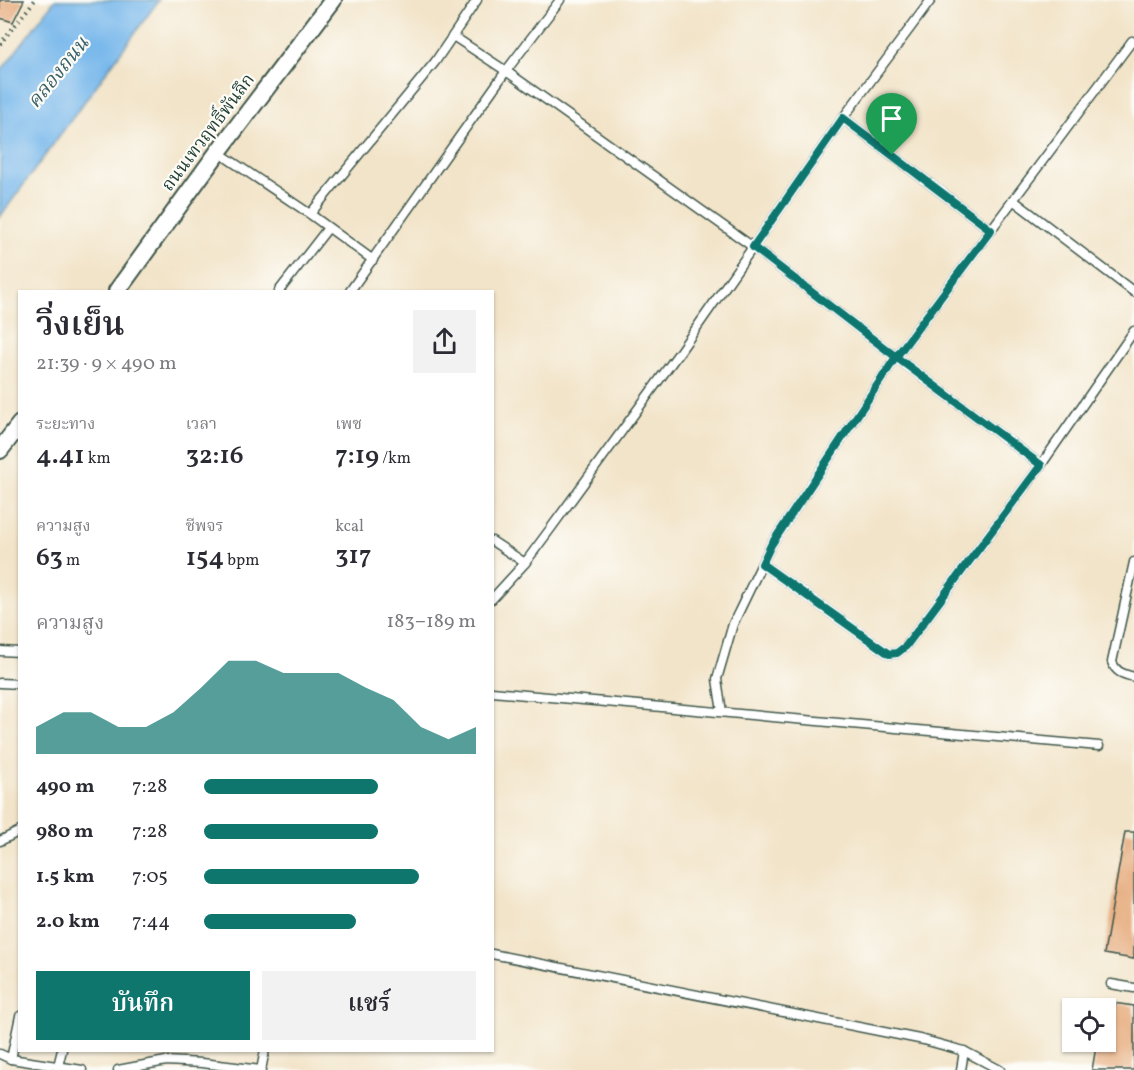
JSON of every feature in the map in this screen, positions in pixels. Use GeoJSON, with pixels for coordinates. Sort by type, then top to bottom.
{"type":"FeatureCollection","features":[{"type":"Feature","properties":{"kind":"street","name":"ถนนเทวฤทธิ์พันลึก"},"geometry":{"type":"LineString","coordinates":[[118,290],[333,0]]}},
{"type":"Feature","properties":{"kind":"street"},"geometry":{"type":"LineString","coordinates":[[0,450],[18,427]]}},
{"type":"Feature","properties":{"kind":"lane"},"geometry":{"type":"LineString","coordinates":[[310,214],[435,62],[477,0]]}},
{"type":"Feature","properties":{"kind":"lane"},"geometry":{"type":"LineString","coordinates":[[351,290],[506,71],[560,0]]}},
{"type":"Feature","properties":{"kind":"lane"},"geometry":{"type":"LineString","coordinates":[[494,597],[525,563],[681,350],[843,118],[930,0]]}},
{"type":"Feature","properties":{"kind":"lane"},"geometry":{"type":"LineString","coordinates":[[453,36],[506,71],[753,247],[1041,465]]}},
{"type":"Feature","properties":{"kind":"lane"},"geometry":{"type":"LineString","coordinates":[[722,712],[717,679],[733,624],[771,545],[896,357],[1132,41]]}},
{"type":"Feature","properties":{"kind":"lane"},"geometry":{"type":"LineString","coordinates":[[843,118],[991,230]]}},
{"type":"Feature","properties":{"kind":"lane"},"geometry":{"type":"LineString","coordinates":[[218,152],[373,260]]}},
{"type":"Feature","properties":{"kind":"lane"},"geometry":{"type":"LineString","coordinates":[[1013,200],[1134,292]]}},
{"type":"Feature","properties":{"kind":"lane"},"geometry":{"type":"LineString","coordinates":[[280,290],[328,228]]}},
{"type":"Feature","properties":{"kind":"lane"},"geometry":{"type":"LineString","coordinates":[[762,564],[889,654],[897,653],[906,646],[1041,465],[1134,331]]}},
{"type":"Feature","properties":{"kind":"lane"},"geometry":{"type":"LineString","coordinates":[[494,542],[525,563]]}},
{"type":"Feature","properties":{"kind":"lane"},"geometry":{"type":"LineString","coordinates":[[1134,562],[1112,662],[1120,673],[1134,677]]}},
{"type":"Feature","properties":{"kind":"lane"},"geometry":{"type":"LineString","coordinates":[[0,651],[18,652]]}},
{"type":"Feature","properties":{"kind":"lane"},"geometry":{"type":"LineString","coordinates":[[0,682],[18,684]]}},
{"type":"Feature","properties":{"kind":"lane"},"geometry":{"type":"LineString","coordinates":[[494,692],[1099,746]]}},
{"type":"Feature","properties":{"kind":"lane"},"geometry":{"type":"LineString","coordinates":[[0,841],[18,832]]}},
{"type":"Feature","properties":{"kind":"lane"},"geometry":{"type":"LineString","coordinates":[[494,954],[912,1038],[964,1051],[1000,1070]]}},
{"type":"Feature","properties":{"kind":"lane"},"geometry":{"type":"LineString","coordinates":[[1111,984],[1134,988]]}},
{"type":"Feature","properties":{"kind":"lane"},"geometry":{"type":"LineString","coordinates":[[11,1059],[18,1026]]}},
{"type":"Feature","properties":{"kind":"lane"},"geometry":{"type":"LineString","coordinates":[[961,1070],[964,1051]]}},
{"type":"Feature","properties":{"kind":"lane"},"geometry":{"type":"LineString","coordinates":[[58,1066],[62,1052]]}},
{"type":"Feature","properties":{"kind":"lane"},"geometry":{"type":"LineString","coordinates":[[118,1070],[166,1061],[261,1070],[265,1052]]}},
{"type":"Feature","properties":{"kind":"lane"},"geometry":{"type":"LineString","coordinates":[[0,1054],[11,1059],[82,1070]]}},
{"type":"Feature","properties":{"kind":"path"},"geometry":{"type":"LineString","coordinates":[[0,44],[35,0]]}},
{"type":"Feature","properties":{"kind":"water","name":"คลองถนน"},"geometry":{"type":"Polygon","coordinates":[[[55,0],[159,0],[0,217],[0,72],[55,0]]]}},
{"type":"Feature","properties":{"kind":"building"},"geometry":{"type":"Polygon","coordinates":[[[0,0],[24,0],[13,22],[0,18],[0,0]]]}},
{"type":"Feature","properties":{"kind":"building"},"geometry":{"type":"Polygon","coordinates":[[[1125,832],[1134,832],[1134,959],[1104,954],[1125,832]]]}},
{"type":"Feature","properties":{"kind":"building"},"geometry":{"type":"Polygon","coordinates":[[[1116,1003],[1134,1006],[1134,1070],[1092,1070],[1095,1052],[1116,1052],[1116,1003]]]}},
{"type":"Feature","properties":{"kind":"route"},"geometry":{"type":"LineString","coordinates":[[892,155],[843,118],[753,247],[896,357],[771,545],[762,564],[889,654],[897,653],[906,646],[1041,465],[896,357],[991,230],[892,155]]}}]}
